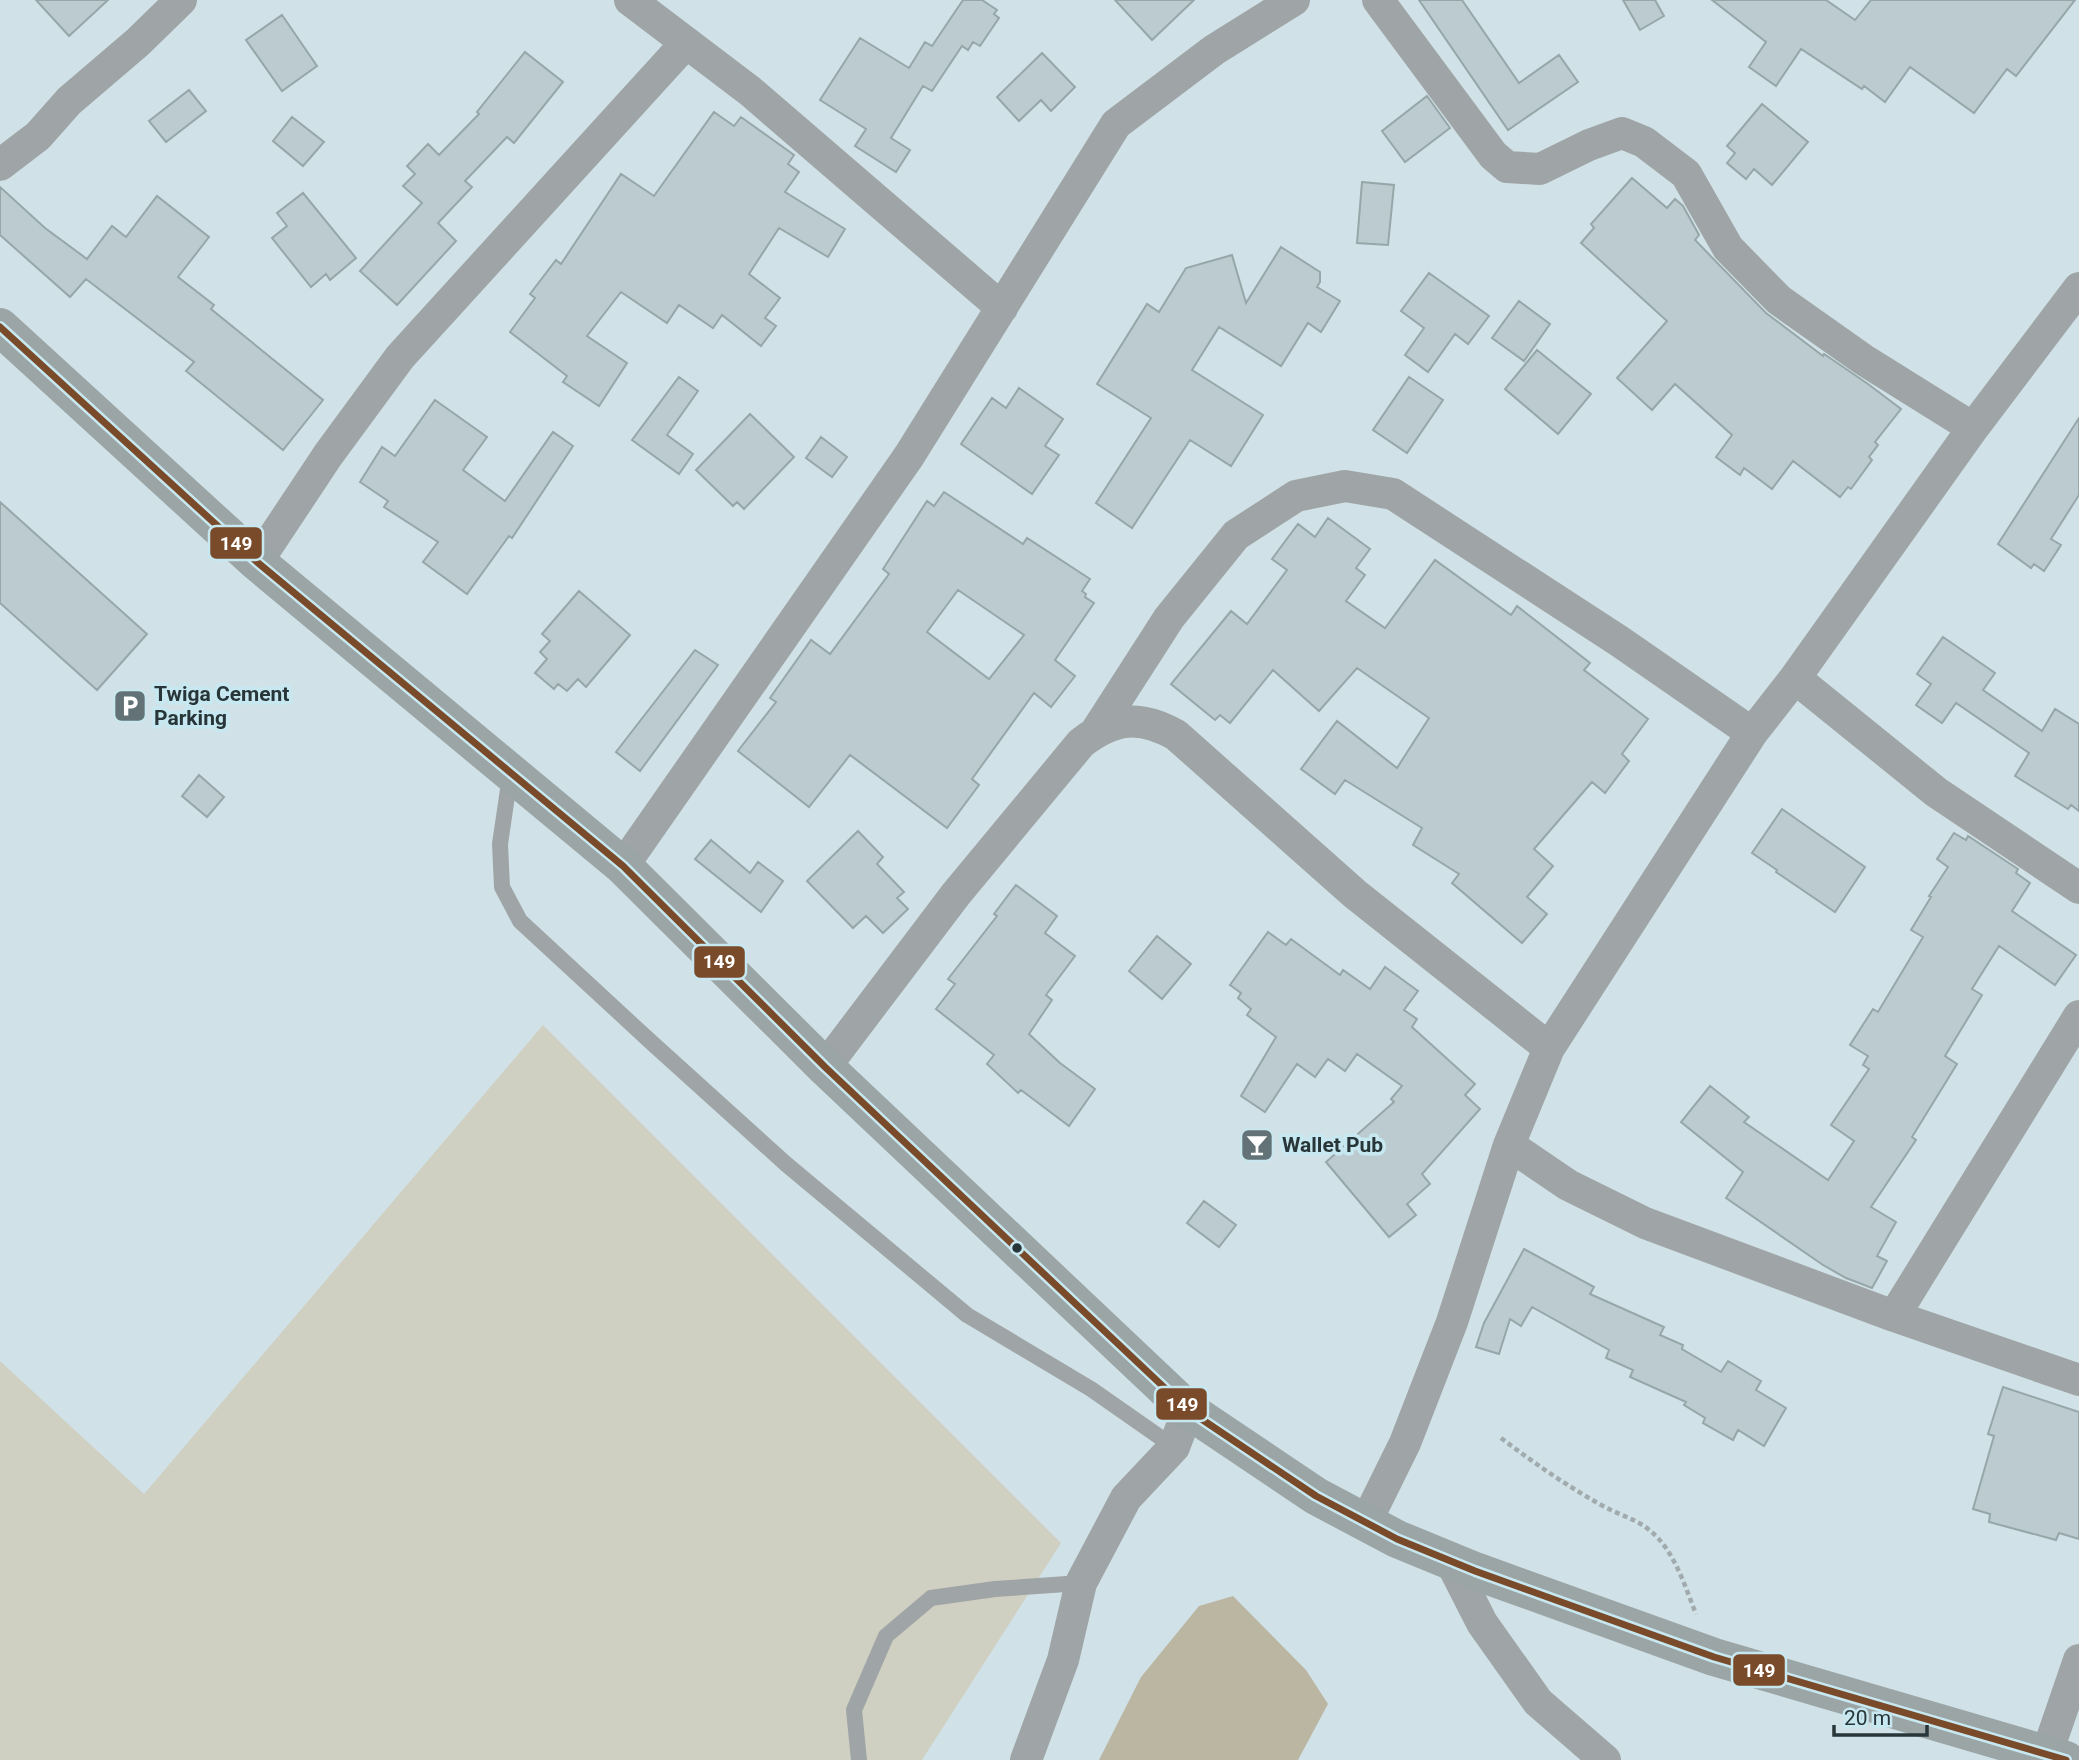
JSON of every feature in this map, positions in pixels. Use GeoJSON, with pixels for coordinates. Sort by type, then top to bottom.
{"type":"FeatureCollection","features":[{"type":"Feature","properties":{"kind":"main road"},"geometry":{"type":"LineString","coordinates":[[0,327],[257,562],[623,866],[825,1067],[1188,1410],[1316,1496],[1397,1539],[1451,1562],[1714,1657],[2057,1757]]}},
{"type":"Feature","properties":{"kind":"street"},"geometry":{"type":"LineString","coordinates":[[0,165],[38,136],[69,102],[181,0]]}},
{"type":"Feature","properties":{"kind":"street"},"geometry":{"type":"LineString","coordinates":[[630,0],[750,91],[1002,308]]}},
{"type":"Feature","properties":{"kind":"street"},"geometry":{"type":"LineString","coordinates":[[623,866],[909,456],[1116,124],[1214,50],[1294,0]]}},
{"type":"Feature","properties":{"kind":"street"},"geometry":{"type":"LineString","coordinates":[[1378,0],[1493,155],[1507,167],[1540,169],[1589,145],[1622,133],[1644,142],[1686,174],[1728,248],[1779,300],[1864,360],[1973,428]]}},
{"type":"Feature","properties":{"kind":"street"},"geometry":{"type":"LineString","coordinates":[[257,562],[328,454],[400,357],[686,43]]}},
{"type":"Feature","properties":{"kind":"street"},"geometry":{"type":"LineString","coordinates":[[1366,1522],[1405,1443],[1447,1334],[1509,1145],[1549,1048],[1752,733],[1973,428],[2079,288]]}},
{"type":"Feature","properties":{"kind":"street"},"geometry":{"type":"LineString","coordinates":[[825,1067],[956,894],[1081,743],[1097,730],[1169,618],[1236,535],[1296,496],[1345,486],[1393,494],[1619,641],[1752,733]]}},
{"type":"Feature","properties":{"kind":"street"},"geometry":{"type":"LineString","coordinates":[[1795,677],[1936,792],[2079,888]]}},
{"type":"Feature","properties":{"kind":"street"},"geometry":{"type":"LineString","coordinates":[[1097,730],[1117,723],[1138,721],[1158,725],[1176,735],[1355,894],[1549,1048]]}},
{"type":"Feature","properties":{"kind":"street"},"geometry":{"type":"LineString","coordinates":[[1894,1316],[2077,1024]]}},
{"type":"Feature","properties":{"kind":"street"},"geometry":{"type":"LineString","coordinates":[[1509,1145],[1567,1185],[1645,1223],[1894,1316],[2079,1380]]}},
{"type":"Feature","properties":{"kind":"street"},"geometry":{"type":"LineString","coordinates":[[1026,1760],[1063,1660],[1081,1583],[1126,1498],[1174,1447],[1188,1410]]}},
{"type":"Feature","properties":{"kind":"street"},"geometry":{"type":"LineString","coordinates":[[1451,1562],[1482,1623],[1538,1702],[1605,1760]]}},
{"type":"Feature","properties":{"kind":"street"},"geometry":{"type":"LineString","coordinates":[[2057,1757],[2079,1660]]}},
{"type":"Feature","properties":{"kind":"lane"},"geometry":{"type":"LineString","coordinates":[[511,772],[500,844],[502,887],[520,920],[786,1164],[967,1315],[1091,1389],[1174,1447]]}},
{"type":"Feature","properties":{"kind":"lane"},"geometry":{"type":"LineString","coordinates":[[859,1760],[854,1710],[886,1636],[931,1598],[995,1588],[1081,1583]]}},
{"type":"Feature","properties":{"kind":"path"},"geometry":{"type":"LineString","coordinates":[[1501,1438],[1542,1469],[1606,1508],[1638,1521],[1658,1539],[1673,1559],[1714,1657]]}},
{"type":"Feature","properties":{"kind":"shaded area"},"geometry":{"type":"Polygon","coordinates":[[[543,1025],[1061,1543],[922,1760],[0,1760],[0,1361],[144,1494],[543,1025]]]}},
{"type":"Feature","properties":{"kind":"shaded area"},"geometry":{"type":"Polygon","coordinates":[[[1233,1596],[1306,1670],[1328,1704],[1298,1760],[1099,1760],[1141,1677],[1199,1606],[1233,1596]]]}},
{"type":"Feature","properties":{"kind":"building"},"geometry":{"type":"Polygon","coordinates":[[[36,0],[108,0],[69,36],[36,0]]]}},
{"type":"Feature","properties":{"kind":"building"},"geometry":{"type":"Polygon","coordinates":[[[963,0],[982,0],[997,10],[994,14],[999,18],[980,46],[973,42],[968,50],[962,46],[932,91],[923,86],[891,138],[910,150],[896,172],[855,146],[866,129],[820,100],[860,38],[909,68],[925,42],[932,46],[963,0]]]}},
{"type":"Feature","properties":{"kind":"building"},"geometry":{"type":"Polygon","coordinates":[[[1115,0],[1194,0],[1152,40],[1115,0]]]}},
{"type":"Feature","properties":{"kind":"building"},"geometry":{"type":"Polygon","coordinates":[[[1419,0],[1462,0],[1519,83],[1559,55],[1578,82],[1508,130],[1419,0]]]}},
{"type":"Feature","properties":{"kind":"building"},"geometry":{"type":"Polygon","coordinates":[[[1623,0],[1655,0],[1664,16],[1640,30],[1623,0]]]}},
{"type":"Feature","properties":{"kind":"building"},"geometry":{"type":"Polygon","coordinates":[[[1712,0],[1826,0],[1855,20],[1871,0],[2075,0],[2016,76],[2007,69],[1974,113],[1910,67],[1885,102],[1864,86],[1862,89],[1801,49],[1776,86],[1749,67],[1766,42],[1712,0]]]}},
{"type":"Feature","properties":{"kind":"building"},"geometry":{"type":"Polygon","coordinates":[[[282,15],[317,66],[282,91],[246,40],[282,15]]]}},
{"type":"Feature","properties":{"kind":"building"},"geometry":{"type":"Polygon","coordinates":[[[525,52],[563,82],[514,143],[507,137],[465,181],[472,187],[438,223],[456,241],[397,305],[360,271],[422,203],[403,186],[415,174],[407,166],[428,144],[439,155],[479,114],[477,112],[525,52]]]}},
{"type":"Feature","properties":{"kind":"building"},"geometry":{"type":"Polygon","coordinates":[[[1042,53],[1075,87],[1051,111],[1041,100],[1019,121],[997,97],[1042,53]]]}},
{"type":"Feature","properties":{"kind":"building"},"geometry":{"type":"Polygon","coordinates":[[[189,90],[206,111],[166,142],[149,121],[189,90]]]}},
{"type":"Feature","properties":{"kind":"building"},"geometry":{"type":"Polygon","coordinates":[[[1427,96],[1450,128],[1405,162],[1382,131],[1427,96]]]}},
{"type":"Feature","properties":{"kind":"building"},"geometry":{"type":"Polygon","coordinates":[[[1762,104],[1808,142],[1772,185],[1754,169],[1746,179],[1727,163],[1735,153],[1727,146],[1762,104]]]}},
{"type":"Feature","properties":{"kind":"building"},"geometry":{"type":"Polygon","coordinates":[[[714,112],[734,126],[741,117],[794,155],[788,164],[799,172],[785,192],[845,229],[828,257],[779,228],[749,274],[780,298],[765,318],[776,326],[761,346],[722,315],[713,328],[679,305],[667,323],[621,292],[587,336],[627,363],[599,406],[563,382],[567,376],[510,332],[535,298],[530,294],[556,260],[561,264],[621,174],[654,196],[714,112]]]}},
{"type":"Feature","properties":{"kind":"building"},"geometry":{"type":"Polygon","coordinates":[[[292,117],[324,142],[303,166],[273,141],[292,117]]]}},
{"type":"Feature","properties":{"kind":"building"},"geometry":{"type":"Polygon","coordinates":[[[1632,178],[1667,208],[1675,199],[1683,206],[1699,235],[1695,240],[1766,313],[1901,409],[1875,442],[1878,445],[1869,457],[1872,460],[1851,489],[1848,487],[1840,497],[1793,461],[1772,489],[1744,468],[1740,475],[1716,457],[1732,435],[1675,384],[1652,410],[1617,378],[1667,321],[1581,243],[1594,228],[1591,224],[1632,178]]]}},
{"type":"Feature","properties":{"kind":"building"},"geometry":{"type":"Polygon","coordinates":[[[1362,182],[1394,185],[1388,245],[1357,243],[1362,182]]]}},
{"type":"Feature","properties":{"kind":"building"},"geometry":{"type":"Polygon","coordinates":[[[0,187],[45,228],[87,259],[112,226],[126,237],[157,196],[209,237],[178,277],[214,305],[211,309],[323,400],[283,450],[186,371],[194,362],[86,279],[70,297],[0,235],[0,187]]]}},
{"type":"Feature","properties":{"kind":"building"},"geometry":{"type":"Polygon","coordinates":[[[303,193],[356,258],[330,280],[326,274],[311,287],[272,238],[287,226],[277,213],[303,193]]]}},
{"type":"Feature","properties":{"kind":"building"},"geometry":{"type":"Polygon","coordinates":[[[1281,247],[1320,272],[1317,287],[1340,301],[1321,332],[1308,323],[1281,366],[1219,327],[1192,370],[1263,415],[1231,466],[1190,440],[1132,528],[1096,503],[1151,418],[1097,384],[1147,304],[1159,312],[1186,268],[1232,255],[1246,303],[1281,247]]]}},
{"type":"Feature","properties":{"kind":"building"},"geometry":{"type":"Polygon","coordinates":[[[1429,273],[1489,316],[1468,344],[1455,334],[1428,372],[1405,355],[1424,328],[1401,311],[1429,273]]]}},
{"type":"Feature","properties":{"kind":"building"},"geometry":{"type":"Polygon","coordinates":[[[1519,301],[1550,324],[1524,361],[1492,338],[1519,301]]]}},
{"type":"Feature","properties":{"kind":"building"},"geometry":{"type":"Polygon","coordinates":[[[1537,350],[1591,394],[1558,434],[1505,389],[1537,350]]]}},
{"type":"Feature","properties":{"kind":"building"},"geometry":{"type":"Polygon","coordinates":[[[679,377],[698,391],[667,435],[693,454],[679,474],[632,440],[679,377]]]}},
{"type":"Feature","properties":{"kind":"building"},"geometry":{"type":"Polygon","coordinates":[[[1409,377],[1443,400],[1407,453],[1373,430],[1409,377]]]}},
{"type":"Feature","properties":{"kind":"building"},"geometry":{"type":"Polygon","coordinates":[[[1019,388],[1063,419],[1045,446],[1059,455],[1032,494],[961,444],[992,398],[1006,408],[1019,388]]]}},
{"type":"Feature","properties":{"kind":"building"},"geometry":{"type":"Polygon","coordinates":[[[435,400],[487,437],[463,470],[505,501],[553,432],[573,446],[512,538],[509,536],[467,594],[423,562],[438,542],[384,507],[388,501],[360,482],[382,447],[395,456],[435,400]]]}},
{"type":"Feature","properties":{"kind":"building"},"geometry":{"type":"Polygon","coordinates":[[[750,414],[794,457],[744,509],[737,502],[733,506],[696,470],[750,414]]]}},
{"type":"Feature","properties":{"kind":"building"},"geometry":{"type":"Polygon","coordinates":[[[2079,418],[2079,495],[2051,539],[2061,545],[2044,571],[2034,564],[2031,568],[1998,544],[2079,418]]]}},
{"type":"Feature","properties":{"kind":"building"},"geometry":{"type":"Polygon","coordinates":[[[821,437],[847,457],[832,477],[806,458],[821,437]]]}},
{"type":"Feature","properties":{"kind":"building"},"geometry":{"type":"Polygon","coordinates":[[[944,492],[1023,544],[1027,538],[1090,579],[1082,591],[1086,594],[1085,597],[1094,603],[1055,660],[1075,676],[1051,707],[1034,693],[972,779],[979,785],[947,828],[850,755],[809,807],[738,751],[776,702],[770,698],[811,640],[830,654],[889,574],[883,569],[927,501],[934,506],[944,492]],[[958,590],[927,632],[989,679],[1024,635],[958,590]]]}},
{"type":"Feature","properties":{"kind":"building"},"geometry":{"type":"Polygon","coordinates":[[[0,502],[147,634],[97,690],[0,603],[0,502]]]}},
{"type":"Feature","properties":{"kind":"building"},"geometry":{"type":"Polygon","coordinates":[[[1328,518],[1370,549],[1356,568],[1365,575],[1346,601],[1385,628],[1435,560],[1511,615],[1517,606],[1590,663],[1584,670],[1648,719],[1622,754],[1629,761],[1605,793],[1592,782],[1534,849],[1553,866],[1527,897],[1547,914],[1522,943],[1452,883],[1459,874],[1413,845],[1422,828],[1345,780],[1335,794],[1301,769],[1337,721],[1397,768],[1429,718],[1357,668],[1319,711],[1273,670],[1230,723],[1220,715],[1215,720],[1171,684],[1231,611],[1247,624],[1287,570],[1272,559],[1298,524],[1315,537],[1328,518]]]}},
{"type":"Feature","properties":{"kind":"building"},"geometry":{"type":"Polygon","coordinates":[[[579,591],[630,635],[586,687],[578,679],[567,691],[558,684],[554,689],[535,673],[547,659],[540,652],[550,641],[542,634],[579,591]]]}},
{"type":"Feature","properties":{"kind":"building"},"geometry":{"type":"Polygon","coordinates":[[[1943,637],[1995,673],[1983,690],[2042,731],[2055,709],[2079,724],[2079,811],[2071,805],[2068,809],[2015,776],[2029,753],[1956,703],[1942,723],[1916,705],[1931,684],[1917,674],[1943,637]]]}},
{"type":"Feature","properties":{"kind":"building"},"geometry":{"type":"Polygon","coordinates":[[[695,650],[718,665],[640,771],[616,752],[695,650]]]}},
{"type":"Feature","properties":{"kind":"building"},"geometry":{"type":"Polygon","coordinates":[[[199,775],[224,797],[207,817],[182,796],[199,775]]]}},
{"type":"Feature","properties":{"kind":"building"},"geometry":{"type":"Polygon","coordinates":[[[1782,809],[1865,867],[1835,912],[1752,853],[1782,809]]]}},
{"type":"Feature","properties":{"kind":"building"},"geometry":{"type":"Polygon","coordinates":[[[858,831],[883,857],[877,864],[904,892],[897,898],[908,909],[883,933],[866,916],[853,928],[807,881],[858,831]]]}},
{"type":"Feature","properties":{"kind":"building"},"geometry":{"type":"Polygon","coordinates":[[[1954,833],[1966,840],[1968,836],[2018,869],[2016,873],[2030,883],[2012,911],[2076,955],[2055,985],[1999,946],[1972,989],[1982,995],[1945,1056],[1957,1064],[1912,1137],[1916,1140],[1871,1207],[1896,1222],[1877,1256],[1887,1261],[1872,1288],[1823,1265],[1726,1198],[1743,1172],[1681,1122],[1710,1086],[1749,1117],[1744,1122],[1828,1180],[1854,1141],[1831,1125],[1869,1069],[1863,1065],[1868,1056],[1850,1045],[1873,1009],[1878,1012],[1923,937],[1911,930],[1948,867],[1937,859],[1954,833]]]}},
{"type":"Feature","properties":{"kind":"building"},"geometry":{"type":"Polygon","coordinates":[[[711,840],[750,873],[758,862],[783,881],[761,912],[695,859],[711,840]]]}},
{"type":"Feature","properties":{"kind":"building"},"geometry":{"type":"Polygon","coordinates":[[[1016,885],[1057,916],[1045,933],[1075,956],[1046,995],[1052,1000],[1029,1034],[1060,1063],[1095,1089],[1069,1126],[1021,1090],[1018,1093],[987,1064],[994,1055],[936,1009],[955,984],[948,979],[997,916],[994,914],[1016,885]]]}},
{"type":"Feature","properties":{"kind":"building"},"geometry":{"type":"Polygon","coordinates":[[[1268,932],[1286,945],[1291,939],[1340,975],[1343,970],[1370,989],[1385,967],[1418,991],[1404,1010],[1417,1019],[1412,1027],[1475,1084],[1465,1095],[1480,1109],[1422,1174],[1430,1184],[1407,1204],[1416,1215],[1389,1237],[1326,1162],[1394,1102],[1391,1099],[1402,1086],[1357,1054],[1345,1071],[1328,1059],[1315,1077],[1297,1064],[1265,1112],[1241,1096],[1276,1037],[1247,1015],[1251,1009],[1238,998],[1241,993],[1230,985],[1268,932]]]}},
{"type":"Feature","properties":{"kind":"building"},"geometry":{"type":"Polygon","coordinates":[[[1157,936],[1191,964],[1162,999],[1129,971],[1157,936]]]}},
{"type":"Feature","properties":{"kind":"building"},"geometry":{"type":"Polygon","coordinates":[[[1204,1201],[1236,1225],[1219,1247],[1187,1223],[1204,1201]]]}},
{"type":"Feature","properties":{"kind":"building"},"geometry":{"type":"Polygon","coordinates":[[[1524,1249],[1594,1287],[1590,1294],[1664,1327],[1660,1335],[1683,1345],[1682,1349],[1721,1372],[1728,1361],[1761,1381],[1756,1390],[1786,1408],[1764,1446],[1738,1430],[1733,1440],[1703,1423],[1705,1418],[1684,1405],[1686,1402],[1630,1377],[1633,1370],[1606,1358],[1609,1350],[1532,1307],[1521,1326],[1510,1319],[1499,1354],[1476,1347],[1484,1323],[1524,1249]]]}},
{"type":"Feature","properties":{"kind":"building"},"geometry":{"type":"Polygon","coordinates":[[[2003,1387],[2079,1412],[2079,1539],[2059,1533],[2056,1540],[1989,1522],[1990,1514],[1973,1509],[1994,1436],[1988,1434],[2003,1387]]]}},
{"type":"Feature","properties":{"kind":"transit line","name":"149"},"geometry":{"type":"LineString","coordinates":[[0,327],[257,562],[623,866],[825,1067],[1188,1410],[1316,1496],[1397,1539],[1475,1571],[1714,1657],[2066,1760]]}},
{"type":"Feature","properties":{"kind":"place","name":"Twiga Cement Parking"},"geometry":{"type":"Point","coordinates":[130,706]}},
{"type":"Feature","properties":{"kind":"place","name":"Wallet Pub"},"geometry":{"type":"Point","coordinates":[1257,1145]}}]}
